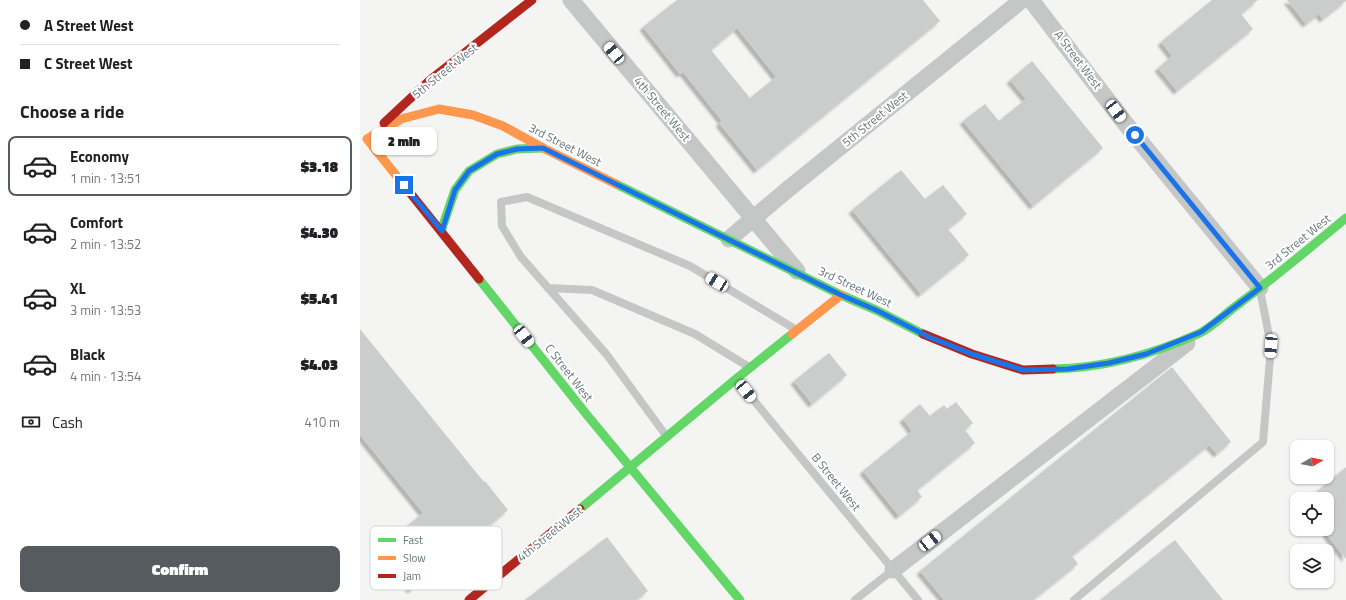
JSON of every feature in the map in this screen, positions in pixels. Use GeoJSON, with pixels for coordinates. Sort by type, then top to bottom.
{"type":"FeatureCollection","features":[{"type":"Feature","properties":{"kind":"street","name":"5th Street West"},"geometry":{"type":"LineString","coordinates":[[364,142],[430,80],[532,0]]}},
{"type":"Feature","properties":{"kind":"street","name":"4th Street West"},"geometry":{"type":"LineString","coordinates":[[570,0],[800,274]]}},
{"type":"Feature","properties":{"kind":"street","name":"5th Street West"},"geometry":{"type":"LineString","coordinates":[[729,239],[1022,0]]}},
{"type":"Feature","properties":{"kind":"street","name":"A Street West"},"geometry":{"type":"LineString","coordinates":[[1031,0],[1126,123],[1260,288]]}},
{"type":"Feature","properties":{"kind":"street","name":"3rd Street West"},"geometry":{"type":"LineString","coordinates":[[364,142],[401,120],[439,110],[473,115],[503,126],[543,148],[929,337],[972,354],[1023,370],[1068,369],[1109,363],[1146,354],[1201,332],[1260,288],[1346,218]]}},
{"type":"Feature","properties":{"kind":"street","name":"C Street West"},"geometry":{"type":"LineString","coordinates":[[364,142],[442,231],[587,415],[740,600]]}},
{"type":"Feature","properties":{"kind":"street"},"geometry":{"type":"LineString","coordinates":[[442,231],[455,190],[469,171],[497,154],[517,149],[543,148]]}},
{"type":"Feature","properties":{"kind":"street"},"geometry":{"type":"LineString","coordinates":[[736,380],[841,295]]}},
{"type":"Feature","properties":{"kind":"street"},"geometry":{"type":"LineString","coordinates":[[893,570],[1201,332]]}},
{"type":"Feature","properties":{"kind":"street","name":"4th Street West"},"geometry":{"type":"LineString","coordinates":[[502,573],[668,438],[736,380]]}},
{"type":"Feature","properties":{"kind":"street","name":"4th Street West"},"geometry":{"type":"LineString","coordinates":[[469,600],[481,590]]}},
{"type":"Feature","properties":{"kind":"lane"},"geometry":{"type":"LineString","coordinates":[[668,438],[607,355],[520,257],[502,226],[501,202],[527,197],[690,266],[797,330]]}},
{"type":"Feature","properties":{"kind":"lane"},"geometry":{"type":"LineString","coordinates":[[548,288],[592,290],[695,334],[750,368]]}},
{"type":"Feature","properties":{"kind":"lane"},"geometry":{"type":"LineString","coordinates":[[1074,600],[1263,442],[1271,346],[1260,288]]}},
{"type":"Feature","properties":{"kind":"lane","name":"B Street West"},"geometry":{"type":"LineString","coordinates":[[736,380],[918,600]]}},
{"type":"Feature","properties":{"kind":"lane"},"geometry":{"type":"LineString","coordinates":[[855,600],[893,570]]}},
{"type":"Feature","properties":{"kind":"building"},"geometry":{"type":"Polygon","coordinates":[[[677,0],[923,0],[940,21],[757,170],[719,123],[722,121],[683,72],[680,74],[643,27],[677,0]],[[737,28],[711,50],[750,98],[776,77],[737,28]]]}},
{"type":"Feature","properties":{"kind":"building"},"geometry":{"type":"Polygon","coordinates":[[[1212,0],[1258,0],[1241,14],[1253,29],[1177,91],[1158,68],[1172,56],[1161,42],[1212,0]]]}},
{"type":"Feature","properties":{"kind":"building"},"geometry":{"type":"Polygon","coordinates":[[[1287,0],[1346,1],[1323,19],[1319,14],[1306,24],[1287,0]]]}},
{"type":"Feature","properties":{"kind":"building"},"geometry":{"type":"Polygon","coordinates":[[[1032,61],[1103,148],[1033,206],[963,121],[985,104],[999,121],[1026,99],[1010,80],[1032,61]]]}},
{"type":"Feature","properties":{"kind":"building"},"geometry":{"type":"Polygon","coordinates":[[[901,170],[925,199],[943,185],[967,214],[948,229],[969,255],[921,294],[852,210],[901,170]]]}},
{"type":"Feature","properties":{"kind":"building"},"geometry":{"type":"Polygon","coordinates":[[[360,329],[508,510],[489,526],[407,526],[423,513],[360,435],[360,329]]]}},
{"type":"Feature","properties":{"kind":"building"},"geometry":{"type":"Polygon","coordinates":[[[829,353],[847,375],[812,404],[794,381],[829,353]]]}},
{"type":"Feature","properties":{"kind":"building"},"geometry":{"type":"Polygon","coordinates":[[[1172,367],[1231,442],[1217,454],[1209,445],[1072,556],[1078,564],[1033,600],[944,600],[920,571],[1172,367]]]}},
{"type":"Feature","properties":{"kind":"building"},"geometry":{"type":"Polygon","coordinates":[[[956,402],[973,423],[965,430],[975,443],[917,490],[922,497],[899,516],[863,471],[912,431],[903,419],[920,404],[930,416],[944,405],[947,409],[956,402]]]}},
{"type":"Feature","properties":{"kind":"building"},"geometry":{"type":"Polygon","coordinates":[[[1346,467],[1346,559],[1328,536],[1334,536],[1334,492],[1316,492],[1326,484],[1334,484],[1334,477],[1346,467]]]}},
{"type":"Feature","properties":{"kind":"building"},"geometry":{"type":"Polygon","coordinates":[[[607,537],[648,591],[636,600],[525,600],[607,537]]]}},
{"type":"Feature","properties":{"kind":"building"},"geometry":{"type":"Polygon","coordinates":[[[1175,540],[1223,600],[1100,600],[1175,540]]]}},
{"type":"Feature","properties":{"kind":"traffic: fast"},"geometry":{"type":"LineString","coordinates":[[441,231],[455,190],[469,171],[497,154],[517,149],[543,148]]}},
{"type":"Feature","properties":{"kind":"traffic: fast"},"geometry":{"type":"LineString","coordinates":[[616,184],[923,334]]}},
{"type":"Feature","properties":{"kind":"traffic: fast"},"geometry":{"type":"LineString","coordinates":[[1053,369],[1109,363],[1165,347],[1200,333],[1214,324],[1278,274],[1346,218]]}},
{"type":"Feature","properties":{"kind":"traffic: fast"},"geometry":{"type":"LineString","coordinates":[[479,279],[587,415],[740,600]]}},
{"type":"Feature","properties":{"kind":"traffic: fast"},"geometry":{"type":"LineString","coordinates":[[580,509],[792,334]]}},
{"type":"Feature","properties":{"kind":"traffic: slow"},"geometry":{"type":"LineString","coordinates":[[399,179],[367,139],[401,119],[439,109],[473,115],[503,126],[543,148],[616,184]]}},
{"type":"Feature","properties":{"kind":"traffic: slow"},"geometry":{"type":"LineString","coordinates":[[792,334],[841,295]]}},
{"type":"Feature","properties":{"kind":"traffic: jam"},"geometry":{"type":"LineString","coordinates":[[384,123],[430,80],[532,0]]}},
{"type":"Feature","properties":{"kind":"traffic: jam"},"geometry":{"type":"LineString","coordinates":[[399,179],[479,279]]}},
{"type":"Feature","properties":{"kind":"traffic: jam"},"geometry":{"type":"LineString","coordinates":[[923,334],[972,354],[1023,370],[1053,369]]}},
{"type":"Feature","properties":{"kind":"traffic: jam"},"geometry":{"type":"LineString","coordinates":[[502,573],[580,509]]}},
{"type":"Feature","properties":{"kind":"traffic: jam"},"geometry":{"type":"LineString","coordinates":[[469,600],[481,590]]}},
{"type":"Feature","properties":{"kind":"route"},"geometry":{"type":"LineString","coordinates":[[404,185],[442,231],[455,190],[469,171],[497,154],[517,149],[543,148],[929,337],[972,354],[1023,370],[1068,369],[1109,363],[1146,354],[1201,332],[1260,288],[1135,135]]}}]}
